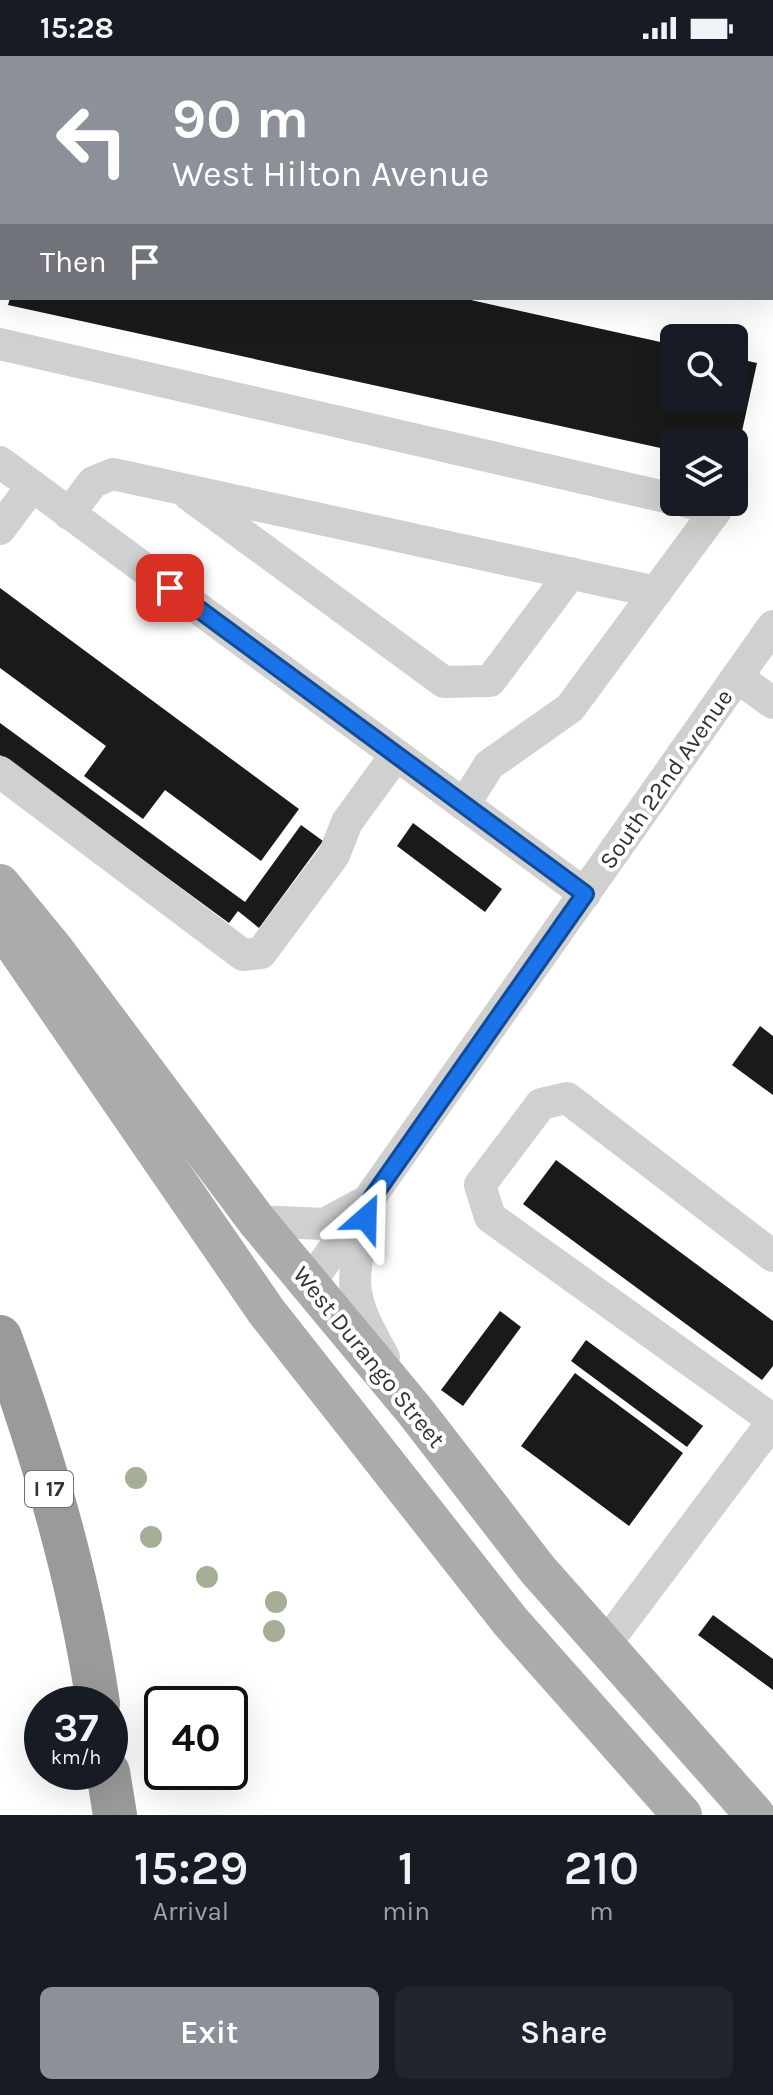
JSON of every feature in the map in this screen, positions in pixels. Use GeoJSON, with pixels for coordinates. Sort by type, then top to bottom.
{"type":"FeatureCollection","features":[{"type":"Feature","properties":{"kind":"highway","name":"I 17"},"geometry":{"type":"LineString","coordinates":[[0,1337],[35,1437],[89,1644],[95,1686]]}},
{"type":"Feature","properties":{"kind":"highway"},"geometry":{"type":"LineString","coordinates":[[111,1790],[115,1815]]}},
{"type":"Feature","properties":{"kind":"main road","name":"West Durango Street"},"geometry":{"type":"LineString","coordinates":[[0,884],[55,951],[257,1221],[415,1411],[538,1570],[755,1815]]}},
{"type":"Feature","properties":{"kind":"main road"},"geometry":{"type":"LineString","coordinates":[[0,924],[275,1323],[510,1621],[682,1815]]}},
{"type":"Feature","properties":{"kind":"street"},"geometry":{"type":"LineString","coordinates":[[0,344],[660,496]]}},
{"type":"Feature","properties":{"kind":"street"},"geometry":{"type":"LineString","coordinates":[[0,462],[585,894]]}},
{"type":"Feature","properties":{"kind":"street"},"geometry":{"type":"LineString","coordinates":[[69,514],[93,482],[113,474],[656,592]]}},
{"type":"Feature","properties":{"kind":"street"},"geometry":{"type":"LineString","coordinates":[[0,529],[32,486]]}},
{"type":"Feature","properties":{"kind":"street"},"geometry":{"type":"LineString","coordinates":[[181,489],[444,682],[490,681],[571,573]]}},
{"type":"Feature","properties":{"kind":"street"},"geometry":{"type":"LineString","coordinates":[[464,805],[489,765],[570,708],[712,516]]}},
{"type":"Feature","properties":{"kind":"street","name":"South 22nd Avenue"},"geometry":{"type":"LineString","coordinates":[[309,1284],[773,626]]}},
{"type":"Feature","properties":{"kind":"street"},"geometry":{"type":"LineString","coordinates":[[737,677],[773,703]]}},
{"type":"Feature","properties":{"kind":"street"},"geometry":{"type":"LineString","coordinates":[[0,772],[243,955],[261,953],[334,855],[347,822],[396,755]]}},
{"type":"Feature","properties":{"kind":"street"},"geometry":{"type":"LineString","coordinates":[[605,1645],[773,1421],[490,1217],[480,1185],[541,1104],[567,1098],[773,1256]]}},
{"type":"Feature","properties":{"kind":"street"},"geometry":{"type":"LineString","coordinates":[[257,1221],[324,1224],[372,1198]]}},
{"type":"Feature","properties":{"kind":"street"},"geometry":{"type":"LineString","coordinates":[[372,1198],[352,1281],[367,1326],[415,1411]]}},
{"type":"Feature","properties":{"kind":"building"},"geometry":{"type":"Polygon","coordinates":[[[9,300],[471,300],[660,342],[660,412],[746,412],[743,428],[660,428],[660,448],[8,305],[9,300]]]}},
{"type":"Feature","properties":{"kind":"building"},"geometry":{"type":"Polygon","coordinates":[[[748,361],[757,363],[748,404],[748,361]]]}},
{"type":"Feature","properties":{"kind":"building"},"geometry":{"type":"Polygon","coordinates":[[[0,588],[299,809],[261,861],[165,790],[143,819],[84,776],[106,746],[0,668],[0,588]]]}},
{"type":"Feature","properties":{"kind":"building"},"geometry":{"type":"Polygon","coordinates":[[[0,723],[245,902],[301,825],[323,841],[259,928],[238,911],[229,923],[0,755],[0,723]]]}},
{"type":"Feature","properties":{"kind":"building"},"geometry":{"type":"Polygon","coordinates":[[[413,823],[502,889],[485,912],[397,846],[413,823]]]}},
{"type":"Feature","properties":{"kind":"building"},"geometry":{"type":"Polygon","coordinates":[[[760,1026],[773,1036],[773,1095],[732,1065],[760,1026]]]}},
{"type":"Feature","properties":{"kind":"building"},"geometry":{"type":"Polygon","coordinates":[[[556,1160],[773,1321],[773,1366],[762,1380],[523,1204],[556,1160]]]}},
{"type":"Feature","properties":{"kind":"building"},"geometry":{"type":"Polygon","coordinates":[[[500,1311],[521,1327],[463,1406],[441,1390],[500,1311]]]}},
{"type":"Feature","properties":{"kind":"building"},"geometry":{"type":"Polygon","coordinates":[[[586,1340],[703,1426],[687,1447],[571,1361],[586,1340]]]}},
{"type":"Feature","properties":{"kind":"building"},"geometry":{"type":"Polygon","coordinates":[[[575,1373],[683,1453],[629,1526],[521,1446],[575,1373]]]}},
{"type":"Feature","properties":{"kind":"building"},"geometry":{"type":"Polygon","coordinates":[[[713,1615],[773,1659],[773,1690],[698,1635],[713,1615]]]}},
{"type":"Feature","properties":{"kind":"route"},"geometry":{"type":"LineString","coordinates":[[170,588],[585,894],[372,1198],[366,1218]]}}]}
